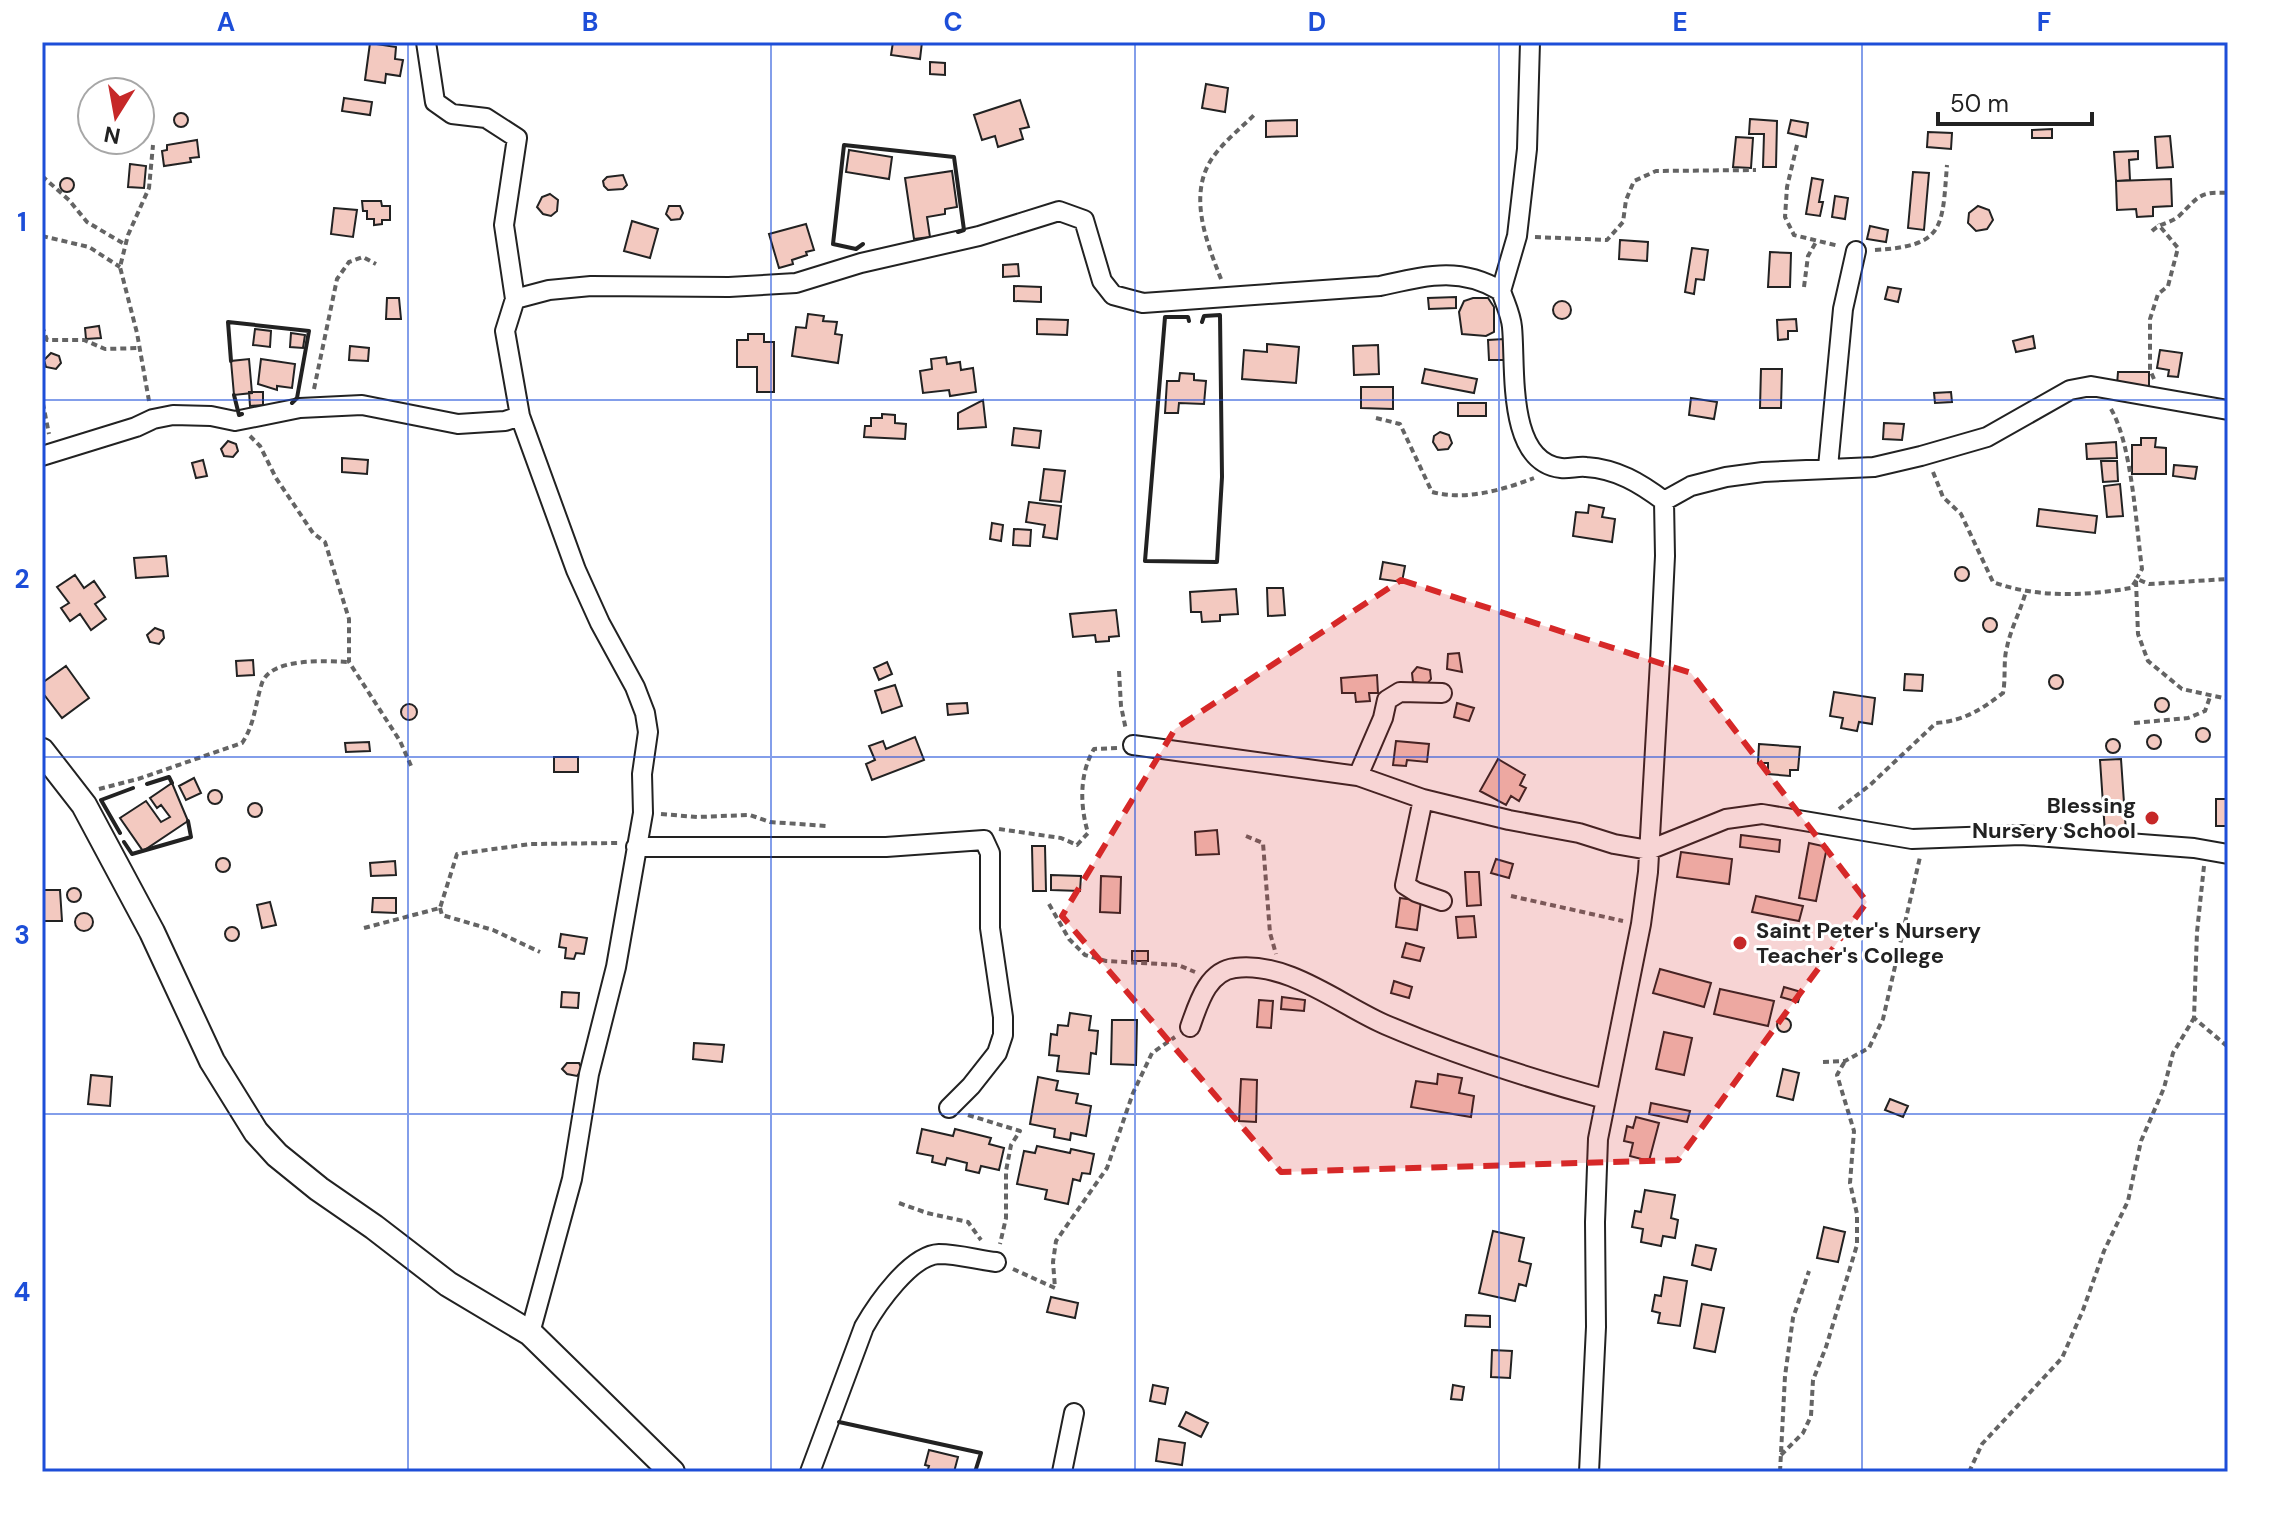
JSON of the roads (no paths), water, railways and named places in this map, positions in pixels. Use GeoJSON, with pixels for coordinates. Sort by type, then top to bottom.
{"type":"FeatureCollection","features":[{"type":"Feature","properties":{"kind":"street"},"geometry":{"type":"LineString","coordinates":[[426,42],[435,102],[452,114],[486,118],[517,138],[504,225],[515,299],[505,331],[520,416],[576,570],[600,623],[635,687],[648,732],[642,774],[643,813],[616,967],[589,1074],[572,1179],[530,1333]]}},
{"type":"Feature","properties":{"kind":"street"},"geometry":{"type":"LineString","coordinates":[[1530,42],[1527,149],[1517,236],[1501,291],[1512,323],[1513,368],[1521,430],[1536,457],[1559,468],[1585,467],[1618,472],[1641,483],[1664,501]]}},
{"type":"Feature","properties":{"kind":"street"},"geometry":{"type":"LineString","coordinates":[[515,299],[549,290],[591,286],[729,287],[796,283],[861,263],[979,236],[1059,211],[1084,220],[1102,281],[1113,295],[1143,303],[1380,286],[1415,278],[1464,274],[1501,291]]}},
{"type":"Feature","properties":{"kind":"street"},"geometry":{"type":"LineString","coordinates":[[1828,467],[1843,309],[1856,251]]}},
{"type":"Feature","properties":{"kind":"street"},"geometry":{"type":"LineString","coordinates":[[1664,501],[1691,486],[1726,477],[1828,467],[1874,467],[1929,453],[1987,437],[2070,390],[2091,386],[2228,410]]}},
{"type":"Feature","properties":{"kind":"street"},"geometry":{"type":"LineString","coordinates":[[47,454],[153,419],[186,415],[235,421],[310,407],[362,405],[458,424],[505,421],[520,416]]}},
{"type":"Feature","properties":{"kind":"street"},"geometry":{"type":"LineString","coordinates":[[1589,1472],[1596,1327],[1597,1162],[1605,1099],[1641,924],[1649,850],[1662,631],[1664,501]]}},
{"type":"Feature","properties":{"kind":"street"},"geometry":{"type":"LineString","coordinates":[[1358,776],[1379,728],[1387,700],[1400,692],[1442,693]]}},
{"type":"Feature","properties":{"kind":"street"},"geometry":{"type":"LineString","coordinates":[[1133,745],[1358,776],[1423,799],[1649,850],[1726,819],[1762,814],[1912,839],[2021,835],[2228,854]]}},
{"type":"Feature","properties":{"kind":"street"},"geometry":{"type":"LineString","coordinates":[[43,755],[84,805],[152,932],[212,1061],[256,1132],[277,1155],[319,1189],[448,1284],[530,1333],[672,1472]]}},
{"type":"Feature","properties":{"kind":"street"},"geometry":{"type":"LineString","coordinates":[[1423,799],[1405,885],[1442,901]]}},
{"type":"Feature","properties":{"kind":"street"},"geometry":{"type":"LineString","coordinates":[[636,847],[886,847],[984,840],[990,853],[990,928],[1003,1035],[997,1053],[949,1108]]}},
{"type":"Feature","properties":{"kind":"street"},"geometry":{"type":"LineString","coordinates":[[1190,1027],[1212,978],[1233,967],[1280,972],[1384,1024],[1435,1045],[1605,1099]]}},
{"type":"Feature","properties":{"kind":"street"},"geometry":{"type":"LineString","coordinates":[[810,1472],[864,1327],[888,1293],[918,1260],[926,1256],[941,1254],[996,1262]]}},
{"type":"Feature","properties":{"kind":"street"},"geometry":{"type":"LineString","coordinates":[[1062,1472],[1074,1413]]}},
{"type":"Feature","properties":{"kind":"place","name":"Blessing Nursery School"},"geometry":{"type":"Point","coordinates":[2152,818]}},
{"type":"Feature","properties":{"kind":"place","name":"Saint Peter's Nursery Teacher's College"},"geometry":{"type":"Point","coordinates":[1740,943]}}]}
